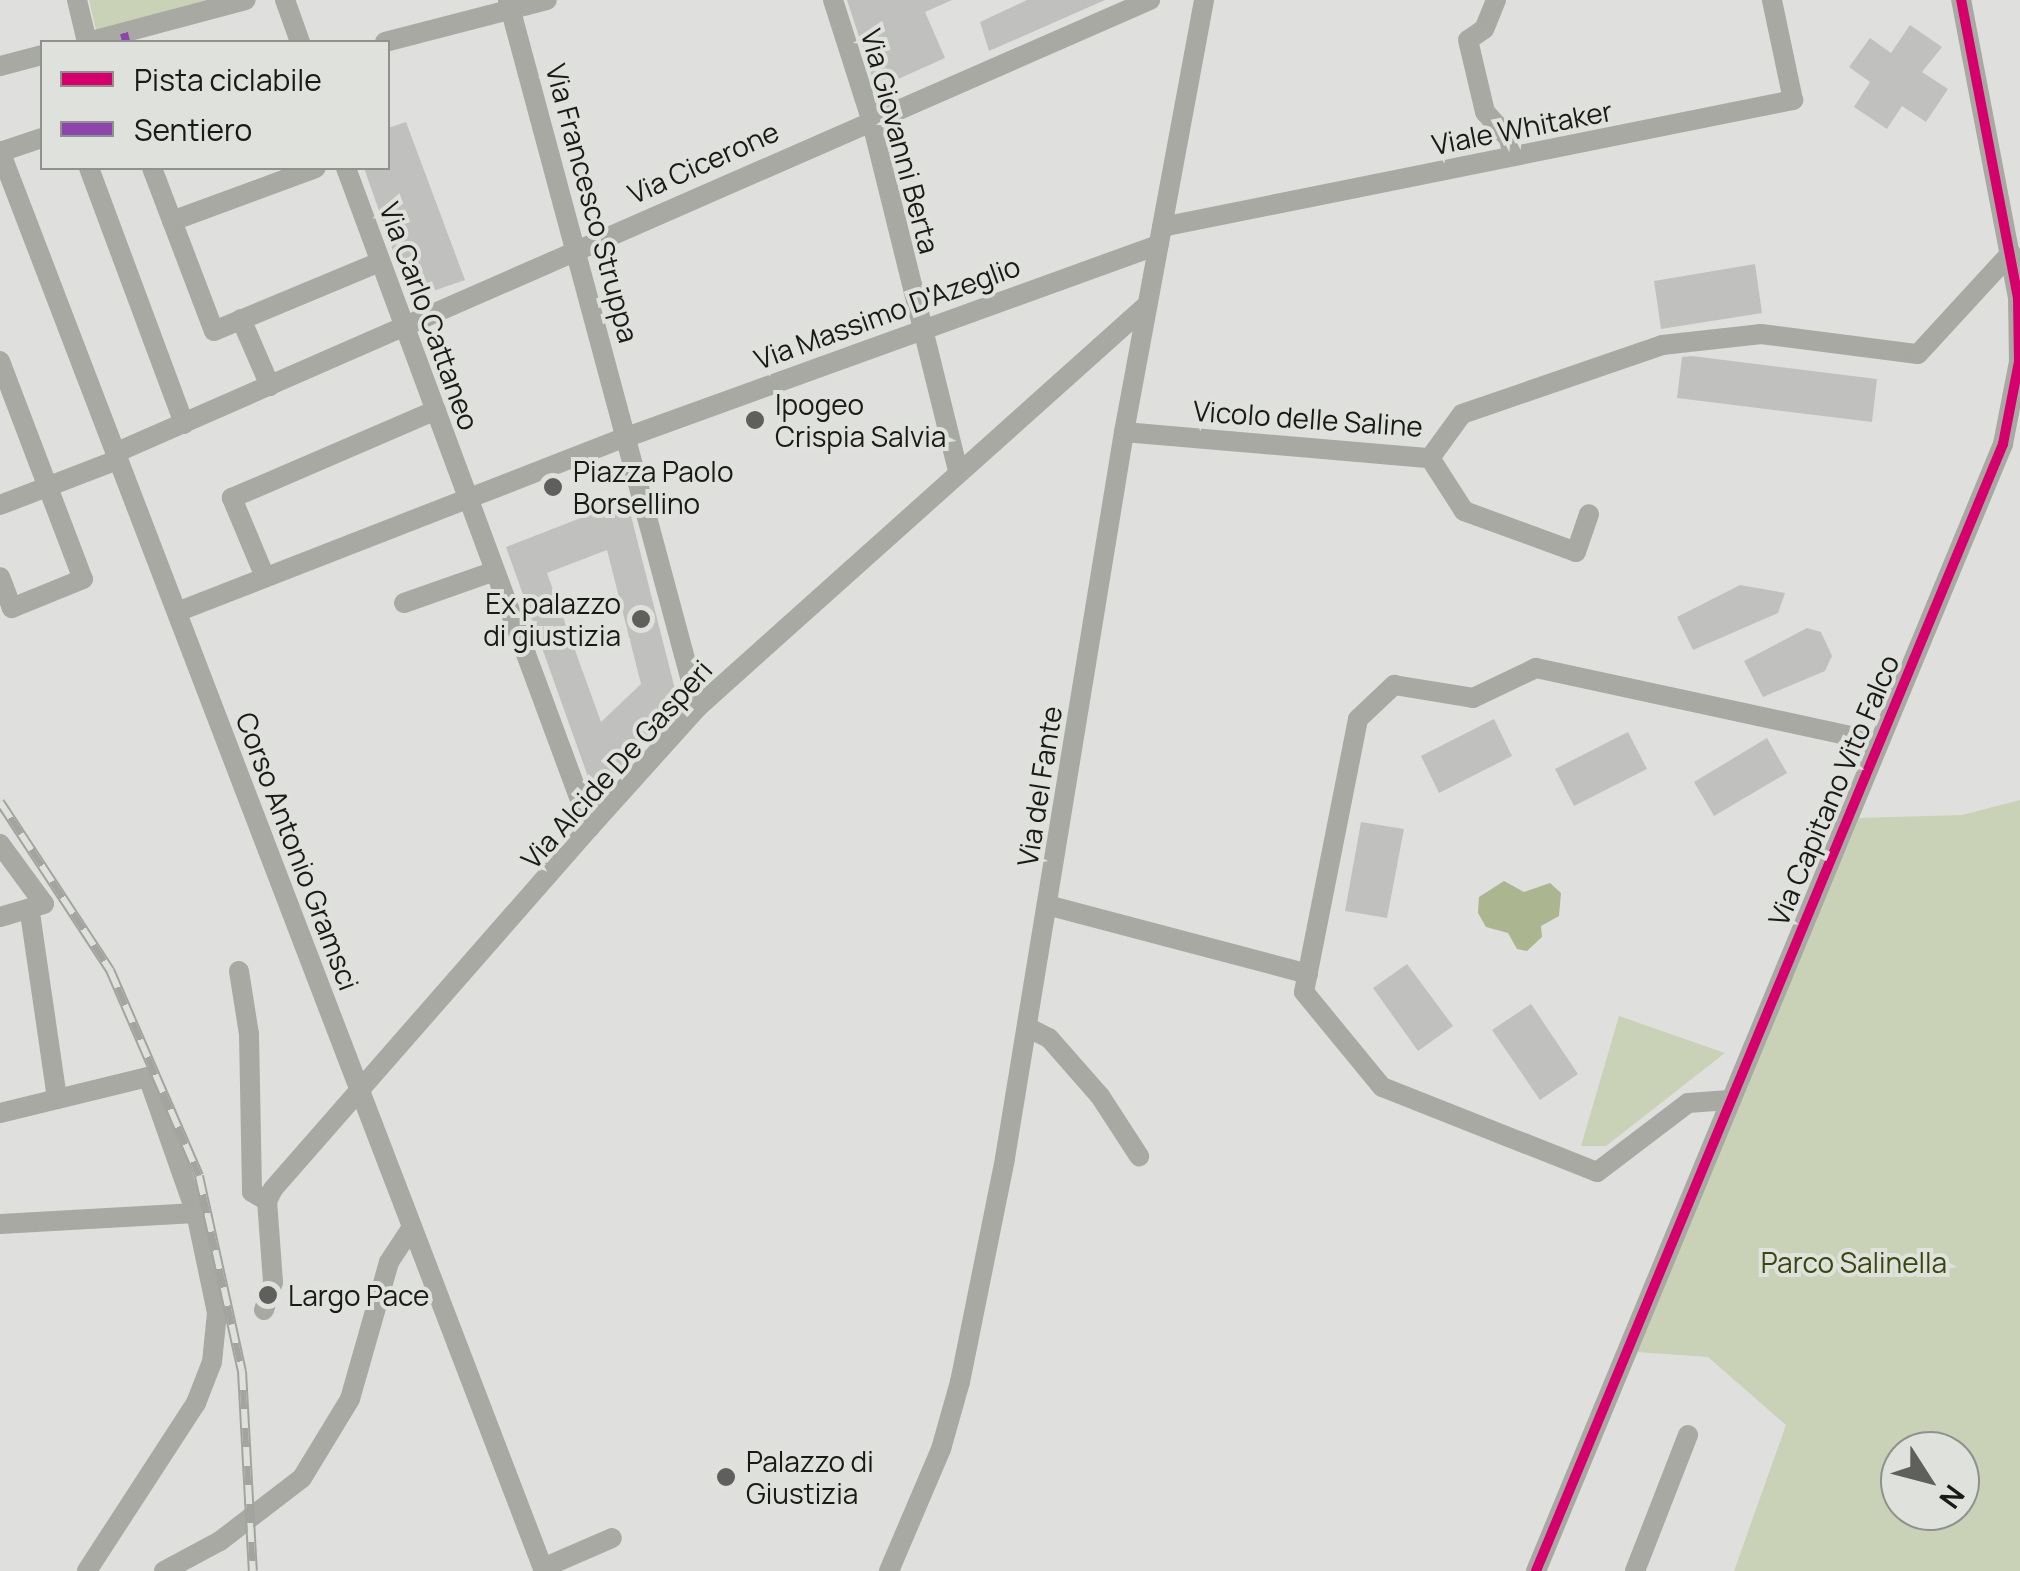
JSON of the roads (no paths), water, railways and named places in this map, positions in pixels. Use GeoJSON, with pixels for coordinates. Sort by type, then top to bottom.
{"type":"FeatureCollection","features":[{"type":"Feature","properties":{"kind":"street"},"geometry":{"type":"LineString","coordinates":[[77,0],[87,40]]}},
{"type":"Feature","properties":{"kind":"street"},"geometry":{"type":"LineString","coordinates":[[125,38],[246,0]]}},
{"type":"Feature","properties":{"kind":"street"},"geometry":{"type":"LineString","coordinates":[[285,0],[299,40]]}},
{"type":"Feature","properties":{"kind":"street"},"geometry":{"type":"LineString","coordinates":[[390,41],[510,5],[548,0]]}},
{"type":"Feature","properties":{"kind":"street","name":"Via Giovanni Berta"},"geometry":{"type":"LineString","coordinates":[[833,0],[871,118],[958,471]]}},
{"type":"Feature","properties":{"kind":"street","name":"Via Cicerone"},"geometry":{"type":"LineString","coordinates":[[0,505],[48,487],[579,246],[1150,0]]}},
{"type":"Feature","properties":{"kind":"street","name":"Via del Fante"},"geometry":{"type":"LineString","coordinates":[[890,1571],[941,1448],[960,1382],[1028,1027],[1124,432],[1204,0]]}},
{"type":"Feature","properties":{"kind":"street"},"geometry":{"type":"LineString","coordinates":[[1496,0],[1484,29],[1468,40],[1485,112],[1509,139],[1513,156]]}},
{"type":"Feature","properties":{"kind":"street","name":"Viale Whitaker"},"geometry":{"type":"LineString","coordinates":[[1160,236],[1513,156],[1793,100],[1772,0]]}},
{"type":"Feature","properties":{"kind":"street","name":"Via Capitano Vito Falco"},"geometry":{"type":"LineString","coordinates":[[1536,1571],[2017,403],[2019,330],[2010,253],[1961,0]]}},
{"type":"Feature","properties":{"kind":"street","name":"Via Francesco Struppa"},"geometry":{"type":"LineString","coordinates":[[510,5],[579,246],[698,707]]}},
{"type":"Feature","properties":{"kind":"street"},"geometry":{"type":"LineString","coordinates":[[0,66],[40,55]]}},
{"type":"Feature","properties":{"kind":"street"},"geometry":{"type":"LineString","coordinates":[[0,152],[40,139]]}},
{"type":"Feature","properties":{"kind":"street","name":"Corso Antonio Gramsci"},"geometry":{"type":"LineString","coordinates":[[0,152],[544,1570]]}},
{"type":"Feature","properties":{"kind":"street"},"geometry":{"type":"LineString","coordinates":[[90,170],[184,424]]}},
{"type":"Feature","properties":{"kind":"street"},"geometry":{"type":"LineString","coordinates":[[153,170],[214,330],[380,262]]}},
{"type":"Feature","properties":{"kind":"street","name":"Via Carlo Cattaneo"},"geometry":{"type":"LineString","coordinates":[[347,170],[436,410],[462,494],[492,562]]}},
{"type":"Feature","properties":{"kind":"street"},"geometry":{"type":"LineString","coordinates":[[172,221],[280,174]]}},
{"type":"Feature","properties":{"kind":"street","name":"Via Massimo D'Azeglio"},"geometry":{"type":"LineString","coordinates":[[462,494],[1160,236]]}},
{"type":"Feature","properties":{"kind":"street","name":"Vicolo delle Saline"},"geometry":{"type":"LineString","coordinates":[[1124,432],[1430,458],[1462,414],[1662,345],[1760,334],[1918,354],[2010,253]]}},
{"type":"Feature","properties":{"kind":"street","name":"Via Alcide De Gasperi"},"geometry":{"type":"LineString","coordinates":[[267,1201],[359,1090],[698,707],[1148,305]]}},
{"type":"Feature","properties":{"kind":"street"},"geometry":{"type":"LineString","coordinates":[[241,319],[270,386]]}},
{"type":"Feature","properties":{"kind":"street"},"geometry":{"type":"LineString","coordinates":[[0,361],[83,579],[12,608],[0,577]]}},
{"type":"Feature","properties":{"kind":"street"},"geometry":{"type":"LineString","coordinates":[[264,577],[232,498],[436,410]]}},
{"type":"Feature","properties":{"kind":"street"},"geometry":{"type":"LineString","coordinates":[[1430,458],[1464,511],[1576,552],[1589,514]]}},
{"type":"Feature","properties":{"kind":"street"},"geometry":{"type":"LineString","coordinates":[[177,612],[462,494]]}},
{"type":"Feature","properties":{"kind":"street"},"geometry":{"type":"LineString","coordinates":[[404,603],[492,562],[590,827]]}},
{"type":"Feature","properties":{"kind":"street"},"geometry":{"type":"LineString","coordinates":[[1729,1100],[1688,1103],[1596,1172],[1382,1087],[1304,992],[1358,718],[1394,685],[1474,698],[1536,668],[1876,742]]}},
{"type":"Feature","properties":{"kind":"street"},"geometry":{"type":"LineString","coordinates":[[0,844],[37,908],[57,1099]]}},
{"type":"Feature","properties":{"kind":"street"},"geometry":{"type":"LineString","coordinates":[[1047,905],[1308,974]]}},
{"type":"Feature","properties":{"kind":"street"},"geometry":{"type":"LineString","coordinates":[[0,918],[37,908]]}},
{"type":"Feature","properties":{"kind":"street"},"geometry":{"type":"LineString","coordinates":[[239,971],[249,1034],[252,1192],[267,1201],[273,1282],[264,1310]]}},
{"type":"Feature","properties":{"kind":"street"},"geometry":{"type":"LineString","coordinates":[[1028,1027],[1049,1038],[1100,1096],[1139,1156]]}},
{"type":"Feature","properties":{"kind":"street"},"geometry":{"type":"LineString","coordinates":[[0,1113],[148,1076],[196,1213],[217,1313],[212,1362],[196,1403],[87,1571]]}},
{"type":"Feature","properties":{"kind":"street"},"geometry":{"type":"LineString","coordinates":[[0,1224],[196,1213]]}},
{"type":"Feature","properties":{"kind":"street"},"geometry":{"type":"LineString","coordinates":[[164,1571],[284,1496],[317,1452],[350,1398],[389,1262],[412,1227]]}},
{"type":"Feature","properties":{"kind":"street"},"geometry":{"type":"LineString","coordinates":[[1635,1571],[1688,1436]]}},
{"type":"Feature","properties":{"kind":"street"},"geometry":{"type":"LineString","coordinates":[[544,1570],[612,1538]]}},
{"type":"Feature","properties":{"kind":"railway"},"geometry":{"type":"LineString","coordinates":[[0,802],[110,970],[199,1176],[242,1371],[253,1571]]}},
{"type":"Feature","properties":{"kind":"place","name":"Ipogeo Crispia Salvia"},"geometry":{"type":"Point","coordinates":[755,420]}},
{"type":"Feature","properties":{"kind":"place","name":"Piazza Paolo Borsellino"},"geometry":{"type":"Point","coordinates":[553,487]}},
{"type":"Feature","properties":{"kind":"place","name":"Ex palazzo di giustizia"},"geometry":{"type":"Point","coordinates":[641,619]}},
{"type":"Feature","properties":{"kind":"place","name":"Largo Pace"},"geometry":{"type":"Point","coordinates":[268,1295]}},
{"type":"Feature","properties":{"kind":"place","name":"Palazzo di Giustizia"},"geometry":{"type":"Point","coordinates":[726,1477]}},
{"type":"Feature","properties":{"kind":"park label","name":"Parco Salinella"},"geometry":{"type":"Point","coordinates":[1854,1262]}}]}
